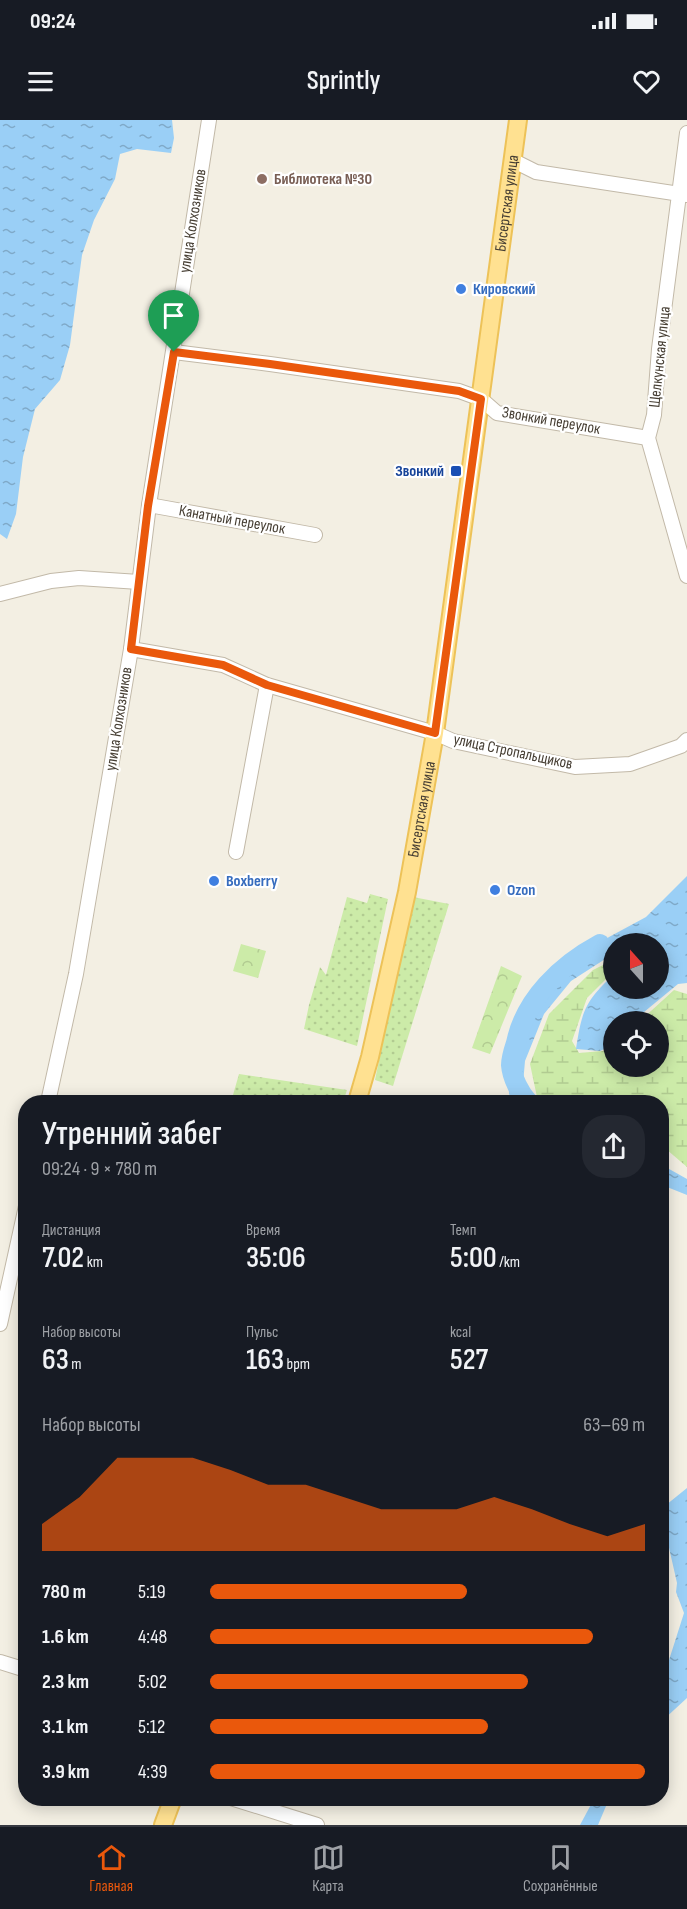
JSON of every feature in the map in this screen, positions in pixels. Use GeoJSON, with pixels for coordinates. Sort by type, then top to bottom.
{"type":"FeatureCollection","features":[{"type":"Feature","properties":{"kind":"main road","name":"Бисертская улица"},"geometry":{"type":"LineString","coordinates":[[359,1095],[370,1057],[407,892],[435,733],[518,120]]}},
{"type":"Feature","properties":{"kind":"main road"},"geometry":{"type":"LineString","coordinates":[[164,1825],[170,1806]]}},
{"type":"Feature","properties":{"kind":"street","name":"улица Колхозников"},"geometry":{"type":"LineString","coordinates":[[50,1095],[76,974],[131,649],[148,506],[174,352],[208,120]]}},
{"type":"Feature","properties":{"kind":"street","name":"Щелкунская улица"},"geometry":{"type":"LineString","coordinates":[[687,133],[683,194],[659,349],[654,415],[648,438],[687,576]]}},
{"type":"Feature","properties":{"kind":"street"},"geometry":{"type":"LineString","coordinates":[[512,160],[536,172],[683,194]]}},
{"type":"Feature","properties":{"kind":"street","name":"Звонкий переулок"},"geometry":{"type":"LineString","coordinates":[[174,352],[459,391],[481,399],[497,413],[648,438]]}},
{"type":"Feature","properties":{"kind":"street","name":"Канатный переулок"},"geometry":{"type":"LineString","coordinates":[[148,506],[315,535]]}},
{"type":"Feature","properties":{"kind":"street"},"geometry":{"type":"LineString","coordinates":[[0,594],[51,581],[79,578],[139,582]]}},
{"type":"Feature","properties":{"kind":"street","name":"улица Стропальщиков"},"geometry":{"type":"LineString","coordinates":[[131,649],[223,665],[267,685],[435,733],[453,741],[575,766],[630,764],[681,746],[687,740]]}},
{"type":"Feature","properties":{"kind":"street"},"geometry":{"type":"LineString","coordinates":[[236,852],[267,685]]}},
{"type":"Feature","properties":{"kind":"street"},"geometry":{"type":"LineString","coordinates":[[0,1324],[18,1242]]}},
{"type":"Feature","properties":{"kind":"street"},"geometry":{"type":"LineString","coordinates":[[0,1662],[18,1668]]}},
{"type":"Feature","properties":{"kind":"street"},"geometry":{"type":"LineString","coordinates":[[256,1806],[316,1825]]}},
{"type":"Feature","properties":{"kind":"green space"},"geometry":{"type":"Polygon","coordinates":[[[370,894],[388,899],[357,1046],[304,1029],[320,967],[326,975],[347,897],[367,903],[370,894]]]}},
{"type":"Feature","properties":{"kind":"green space"},"geometry":{"type":"Polygon","coordinates":[[[413,897],[449,904],[393,1086],[375,1080],[413,897]]]}},
{"type":"Feature","properties":{"kind":"green space"},"geometry":{"type":"Polygon","coordinates":[[[241,944],[266,951],[258,978],[233,971],[241,944]]]}},
{"type":"Feature","properties":{"kind":"green space"},"geometry":{"type":"Polygon","coordinates":[[[603,965],[603,982],[587,998],[572,1041],[579,1053],[603,1051],[603,1077],[669,1077],[669,1011],[651,1011],[664,999],[669,999],[669,995],[674,990],[687,994],[687,1167],[669,1152],[669,1095],[537,1095],[530,1064],[549,1014],[593,970],[603,965]]]}},
{"type":"Feature","properties":{"kind":"green space"},"geometry":{"type":"Polygon","coordinates":[[[501,966],[522,976],[490,1054],[472,1048],[501,966]]]}},
{"type":"Feature","properties":{"kind":"green space"},"geometry":{"type":"Polygon","coordinates":[[[239,1074],[347,1090],[345,1095],[233,1095],[239,1074]]]}},
{"type":"Feature","properties":{"kind":"water"},"geometry":{"type":"Polygon","coordinates":[[[0,120],[172,120],[174,138],[171,153],[137,149],[120,154],[115,179],[94,220],[82,255],[70,345],[60,380],[35,409],[23,457],[16,514],[7,539],[0,534],[0,120]]]}},
{"type":"Feature","properties":{"kind":"water"},"geometry":{"type":"Polygon","coordinates":[[[687,876],[687,983],[678,984],[669,991],[669,933],[616,933],[646,917],[687,876]]]}},
{"type":"Feature","properties":{"kind":"water"},"geometry":{"type":"Polygon","coordinates":[[[603,941],[603,960],[571,981],[544,1014],[525,1061],[523,1084],[530,1095],[510,1095],[508,1066],[524,1018],[536,997],[558,973],[603,941]]]}},
{"type":"Feature","properties":{"kind":"water"},"geometry":{"type":"Polygon","coordinates":[[[603,985],[603,999],[660,999],[645,1011],[603,1011],[603,1050],[576,1049],[583,1016],[596,992],[603,985]]]}},
{"type":"Feature","properties":{"kind":"water"},"geometry":{"type":"Polygon","coordinates":[[[669,1169],[687,1179],[687,1195],[669,1188],[669,1169]]]}},
{"type":"Feature","properties":{"kind":"water"},"geometry":{"type":"Polygon","coordinates":[[[687,1488],[687,1698],[669,1715],[669,1660],[684,1613],[676,1592],[677,1583],[669,1548],[669,1503],[687,1488]]]}},
{"type":"Feature","properties":{"kind":"water"},"geometry":{"type":"Polygon","coordinates":[[[590,1806],[606,1806],[598,1825],[580,1825],[590,1806]]]}},
{"type":"Feature","properties":{"kind":"waterway"},"geometry":{"type":"LineString","coordinates":[[523,1095],[511,1065],[527,1012],[536,998],[559,973],[600,944]]}},
{"type":"Feature","properties":{"kind":"place","name":"Библиотека №30"},"geometry":{"type":"Point","coordinates":[262,179]}},
{"type":"Feature","properties":{"kind":"place","name":"Кировский"},"geometry":{"type":"Point","coordinates":[461,289]}},
{"type":"Feature","properties":{"kind":"place","name":"Звонкий"},"geometry":{"type":"Point","coordinates":[456,471]}},
{"type":"Feature","properties":{"kind":"place","name":"Boxberry"},"geometry":{"type":"Point","coordinates":[214,881]}},
{"type":"Feature","properties":{"kind":"place","name":"Ozon"},"geometry":{"type":"Point","coordinates":[495,890]}},
{"type":"Feature","properties":{"kind":"route"},"geometry":{"type":"LineString","coordinates":[[174,352],[459,391],[481,399],[435,733],[267,685],[223,665],[131,649],[148,506],[174,352]]}}]}
